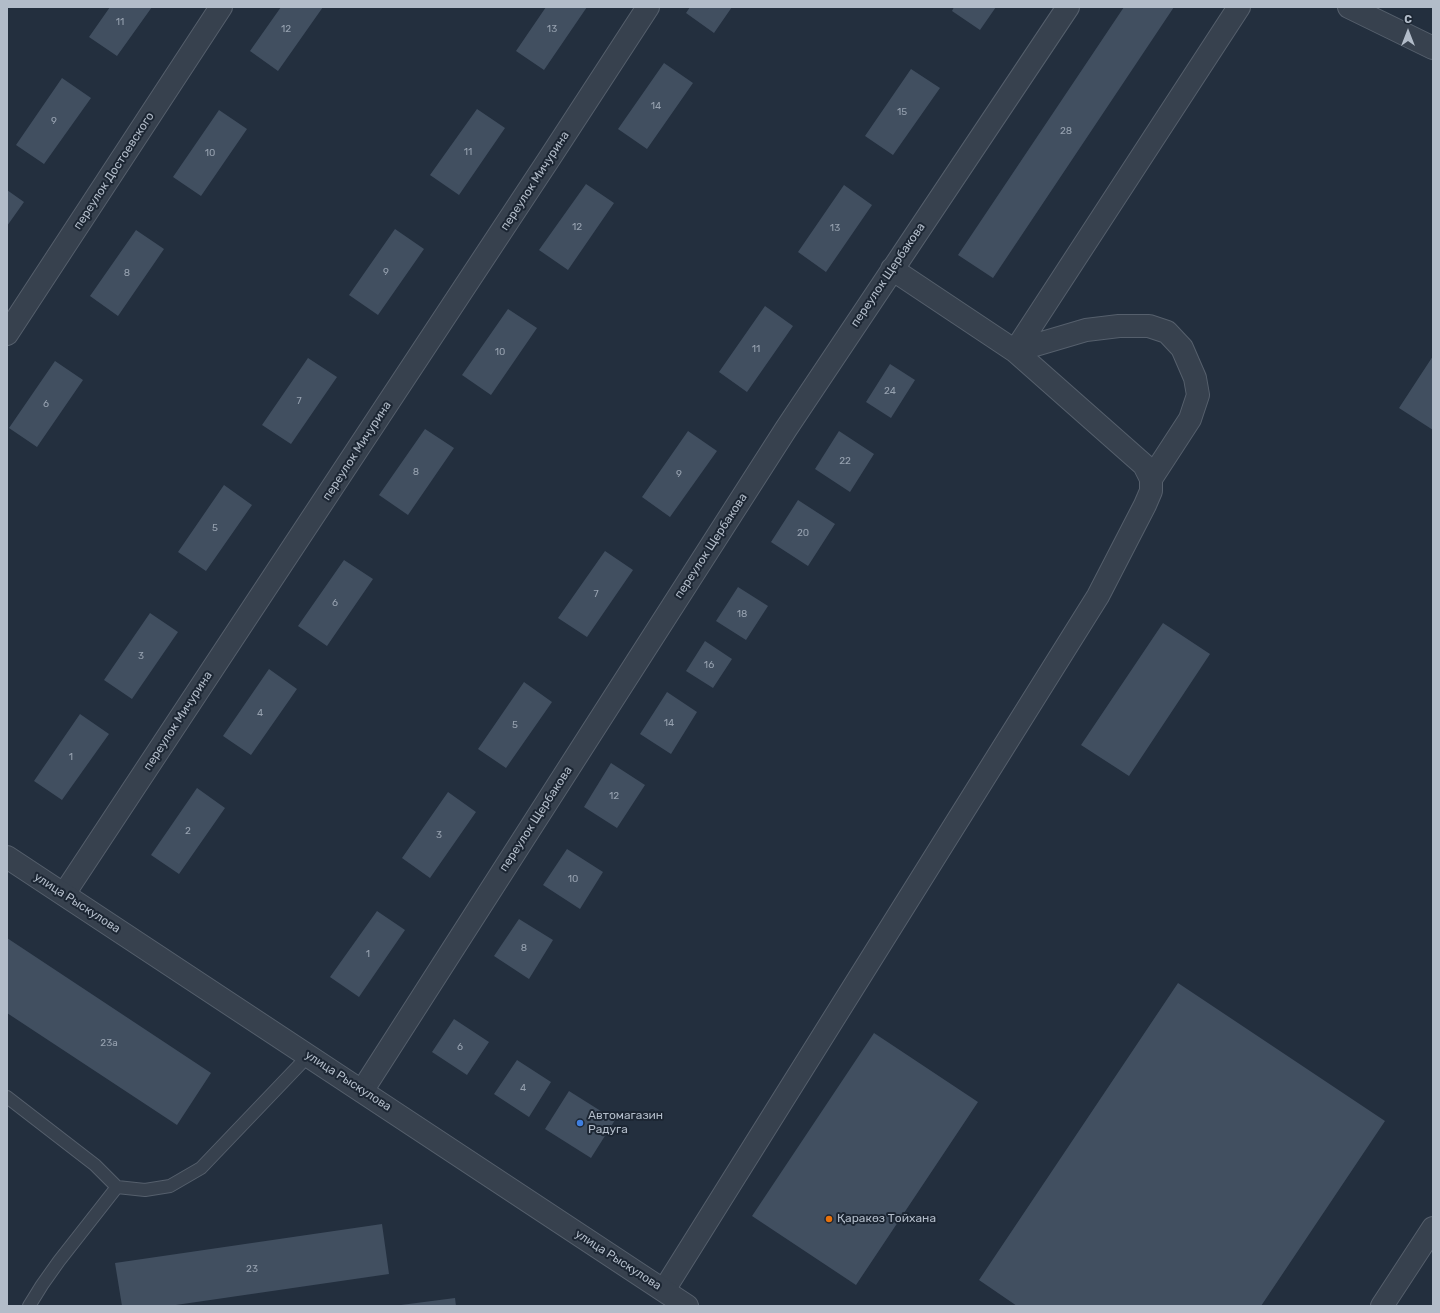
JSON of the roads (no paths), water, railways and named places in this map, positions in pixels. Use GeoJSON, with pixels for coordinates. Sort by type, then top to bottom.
{"type":"FeatureCollection","features":[{"type":"Feature","properties":{"kind":"street","name":"переулок Достоевского"},"geometry":{"type":"LineString","coordinates":[[7,334],[221,7]]}},
{"type":"Feature","properties":{"kind":"street","name":"переулок Мичурина"},"geometry":{"type":"LineString","coordinates":[[64,894],[547,163],[648,7]]}},
{"type":"Feature","properties":{"kind":"street","name":"переулок Щербакова"},"geometry":{"type":"LineString","coordinates":[[362,1091],[786,429],[1068,7]]}},
{"type":"Feature","properties":{"kind":"street"},"geometry":{"type":"LineString","coordinates":[[1015,351],[1239,7]]}},
{"type":"Feature","properties":{"kind":"street"},"geometry":{"type":"LineString","coordinates":[[1349,7],[1433,48]]}},
{"type":"Feature","properties":{"kind":"street"},"geometry":{"type":"LineString","coordinates":[[664,1290],[1098,596],[1151,491],[1151,478],[1144,466],[1015,351],[892,269]]}},
{"type":"Feature","properties":{"kind":"street"},"geometry":{"type":"LineString","coordinates":[[1015,351],[1086,330],[1119,326],[1149,326],[1167,332],[1182,348],[1195,378],[1198,395],[1190,419],[1151,478]]}},
{"type":"Feature","properties":{"kind":"street","name":"улица Рыскулова"},"geometry":{"type":"LineString","coordinates":[[7,857],[687,1306]]}},
{"type":"Feature","properties":{"kind":"street"},"geometry":{"type":"LineString","coordinates":[[1382,1306],[1433,1228]]}},
{"type":"Feature","properties":{"kind":"lane"},"geometry":{"type":"LineString","coordinates":[[7,1097],[95,1165],[117,1187],[145,1190],[170,1186],[201,1168],[309,1056]]}},
{"type":"Feature","properties":{"kind":"lane"},"geometry":{"type":"LineString","coordinates":[[29,1306],[42,1284],[59,1261],[117,1187]]}},
{"type":"Feature","properties":{"kind":"place","name":"Автомагазин Радуга"},"geometry":{"type":"Point","coordinates":[580,1123]}},
{"type":"Feature","properties":{"kind":"place","name":"Қаракөз Тойхана"},"geometry":{"type":"Point","coordinates":[829,1219]}}]}
